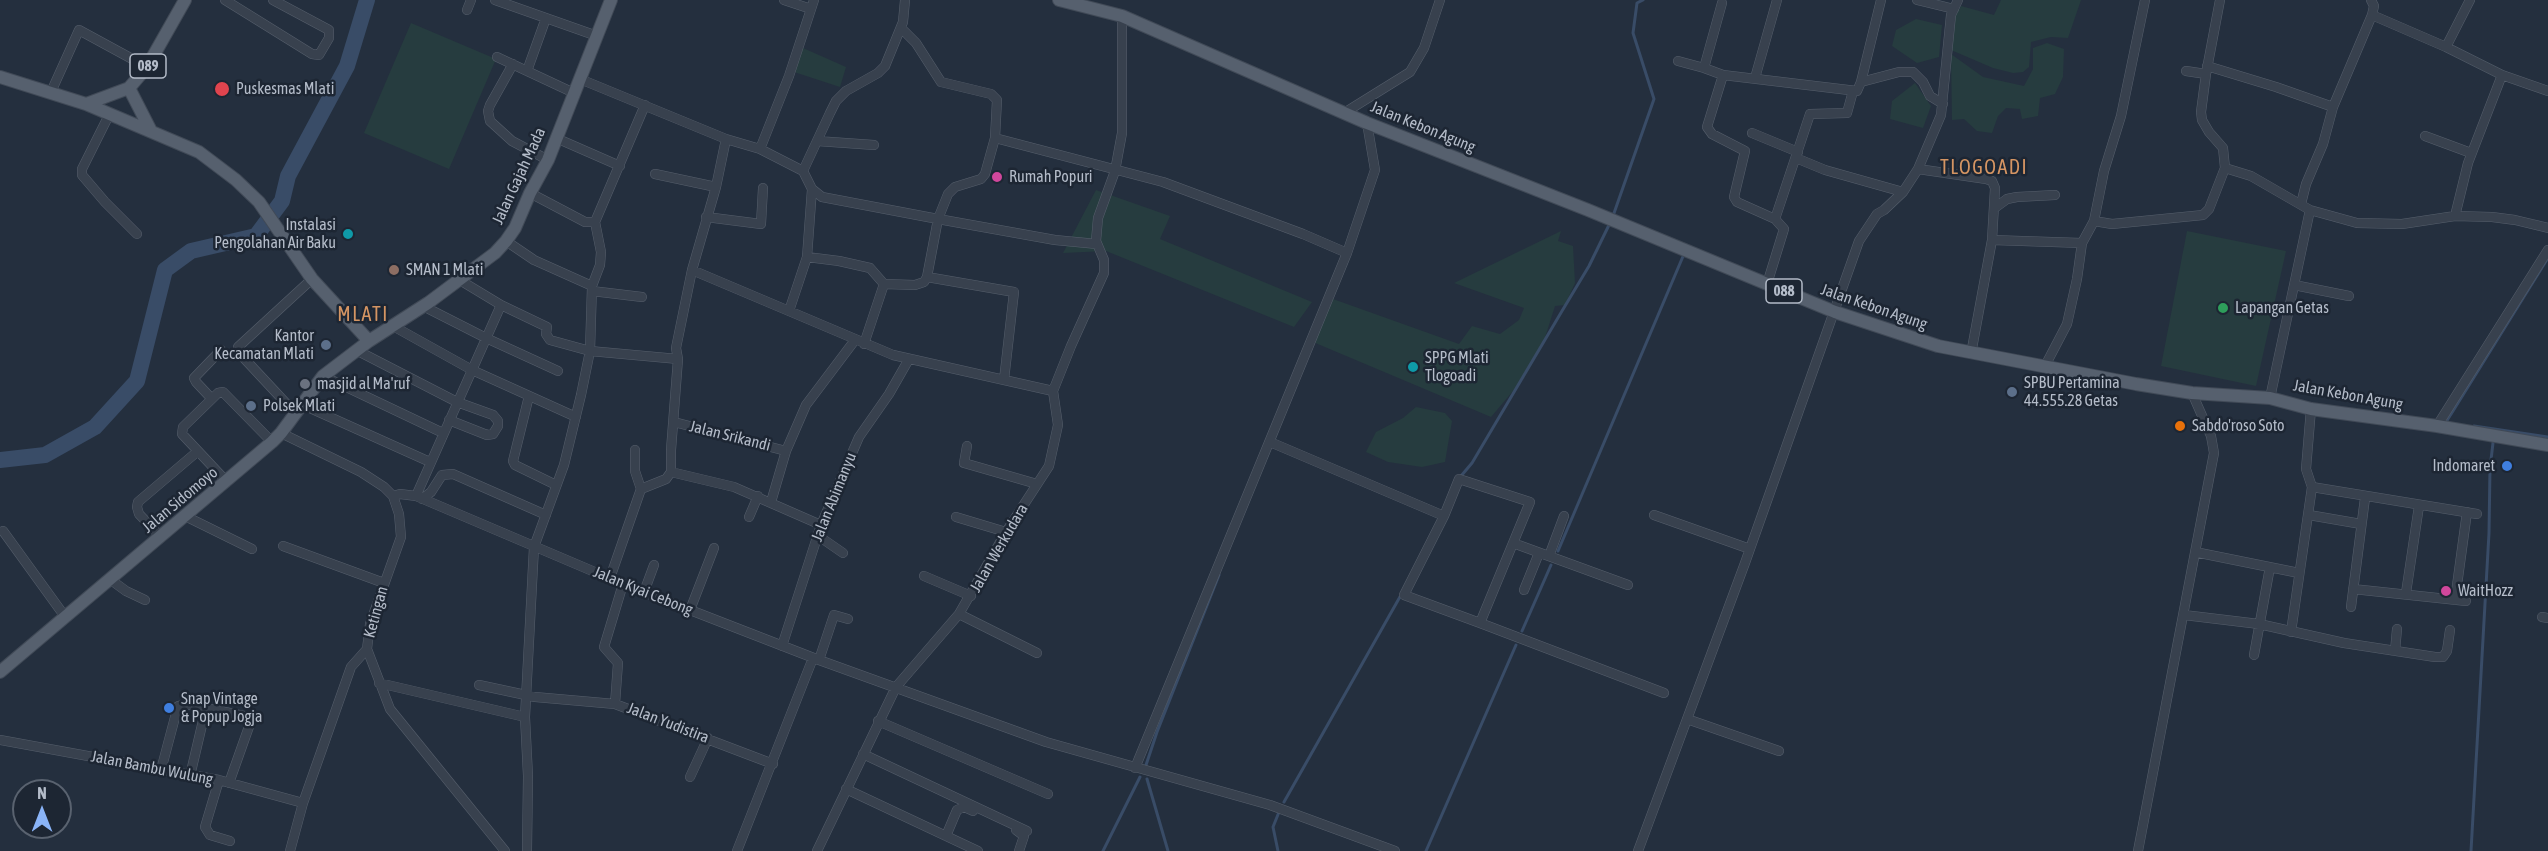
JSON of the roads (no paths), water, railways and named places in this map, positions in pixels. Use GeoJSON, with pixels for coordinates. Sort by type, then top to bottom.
{"type":"FeatureCollection","features":[{"type":"Feature","properties":{"kind":"main road","name":"089"},"geometry":{"type":"LineString","coordinates":[[86,104],[129,88],[147,68],[185,0]]}},
{"type":"Feature","properties":{"kind":"main road","name":"Jalan Gajah Mada"},"geometry":{"type":"LineString","coordinates":[[369,341],[423,306],[495,253],[506,241],[515,228],[530,193],[549,160],[611,0]]}},
{"type":"Feature","properties":{"kind":"main road","name":"Jalan Kebon Agung"},"geometry":{"type":"LineString","coordinates":[[1059,0],[1122,16],[1366,123],[1588,210],[1835,312],[1938,346],[2136,384],[2192,393],[2270,398],[2311,409],[2437,426],[2548,445]]}},
{"type":"Feature","properties":{"kind":"main road"},"geometry":{"type":"LineString","coordinates":[[0,77],[110,113],[199,152],[236,180],[259,202],[312,279],[369,341]]}},
{"type":"Feature","properties":{"kind":"main road"},"geometry":{"type":"LineString","coordinates":[[129,88],[151,131]]}},
{"type":"Feature","properties":{"kind":"main road","name":"Jalan Sidomoyo"},"geometry":{"type":"LineString","coordinates":[[0,672],[277,438],[323,376],[369,341]]}},
{"type":"Feature","properties":{"kind":"street"},"geometry":{"type":"LineString","coordinates":[[225,0],[312,54],[319,55],[329,38],[329,30],[273,0]]}},
{"type":"Feature","properties":{"kind":"street"},"geometry":{"type":"LineString","coordinates":[[467,10],[471,0]]}},
{"type":"Feature","properties":{"kind":"street"},"geometry":{"type":"LineString","coordinates":[[495,0],[597,36]]}},
{"type":"Feature","properties":{"kind":"street"},"geometry":{"type":"LineString","coordinates":[[760,149],[789,76],[812,4],[784,0]]}},
{"type":"Feature","properties":{"kind":"street"},"geometry":{"type":"LineString","coordinates":[[803,171],[836,101],[885,66],[901,28],[905,0]]}},
{"type":"Feature","properties":{"kind":"street"},"geometry":{"type":"LineString","coordinates":[[1344,113],[1410,72],[1424,48],[1440,0]]}},
{"type":"Feature","properties":{"kind":"street"},"geometry":{"type":"LineString","coordinates":[[1755,78],[1778,0]]}},
{"type":"Feature","properties":{"kind":"street"},"geometry":{"type":"LineString","coordinates":[[1678,61],[1723,75],[1853,92],[1858,90],[1861,82],[1881,0]]}},
{"type":"Feature","properties":{"kind":"street"},"geometry":{"type":"LineString","coordinates":[[1638,851],[1750,549],[1859,241],[1877,214],[1903,192],[1918,169],[1941,115],[1947,43],[1951,15],[1956,4],[1917,0]]}},
{"type":"Feature","properties":{"kind":"street"},"geometry":{"type":"LineString","coordinates":[[2045,366],[2067,324],[2082,243],[2094,221],[2096,201],[2128,84],[2145,0]]}},
{"type":"Feature","properties":{"kind":"street"},"geometry":{"type":"LineString","coordinates":[[2094,221],[2112,224],[2196,218],[2209,210],[2225,168],[2223,148],[2202,120],[2206,70],[2220,0]]}},
{"type":"Feature","properties":{"kind":"street"},"geometry":{"type":"LineString","coordinates":[[2446,47],[2470,0]]}},
{"type":"Feature","properties":{"kind":"street"},"geometry":{"type":"LineString","coordinates":[[2301,204],[2306,184],[2323,144],[2333,107],[2372,15],[2373,1]]}},
{"type":"Feature","properties":{"kind":"street"},"geometry":{"type":"LineString","coordinates":[[1704,68],[1722,3]]}},
{"type":"Feature","properties":{"kind":"street"},"geometry":{"type":"LineString","coordinates":[[2372,15],[2446,47],[2502,75],[2548,91]]}},
{"type":"Feature","properties":{"kind":"street"},"geometry":{"type":"LineString","coordinates":[[692,270],[860,342],[909,359],[1053,391],[1104,273],[1104,260],[1097,244],[1098,218],[1115,171],[1122,133],[1122,16]]}},
{"type":"Feature","properties":{"kind":"street"},"geometry":{"type":"LineString","coordinates":[[528,71],[546,18]]}},
{"type":"Feature","properties":{"kind":"street"},"geometry":{"type":"LineString","coordinates":[[807,257],[870,268],[884,284],[915,285],[924,282],[927,278],[938,219],[951,190],[976,181],[985,174],[995,138],[997,100],[991,94],[941,82],[916,43],[901,28]]}},
{"type":"Feature","properties":{"kind":"street"},"geometry":{"type":"LineString","coordinates":[[51,92],[79,30],[147,68]]}},
{"type":"Feature","properties":{"kind":"street"},"geometry":{"type":"LineString","coordinates":[[497,57],[574,93]]}},
{"type":"Feature","properties":{"kind":"street"},"geometry":{"type":"LineString","coordinates":[[513,64],[490,105],[488,111],[490,121],[512,141],[549,160]]}},
{"type":"Feature","properties":{"kind":"street"},"geometry":{"type":"LineString","coordinates":[[2186,71],[2206,70],[2276,87],[2333,107]]}},
{"type":"Feature","properties":{"kind":"street"},"geometry":{"type":"LineString","coordinates":[[1861,82],[1899,72],[1913,72],[1923,82],[1930,96],[1943,104]]}},
{"type":"Feature","properties":{"kind":"street"},"geometry":{"type":"LineString","coordinates":[[1723,75],[1707,127],[1708,131],[1745,151],[1734,192],[1737,202],[1775,219],[1784,229],[1767,285]]}},
{"type":"Feature","properties":{"kind":"street"},"geometry":{"type":"LineString","coordinates":[[2456,216],[2459,192],[2471,153],[2502,75]]}},
{"type":"Feature","properties":{"kind":"street"},"geometry":{"type":"LineString","coordinates":[[580,79],[726,139],[760,149],[803,171],[812,189],[822,196],[1055,240],[1097,244]]}},
{"type":"Feature","properties":{"kind":"street"},"geometry":{"type":"LineString","coordinates":[[1775,219],[1810,114],[1847,113],[1853,92]]}},
{"type":"Feature","properties":{"kind":"street"},"geometry":{"type":"LineString","coordinates":[[527,851],[528,776],[525,717],[534,547],[564,465],[590,351],[592,288],[600,265],[601,252],[595,222],[645,105]]}},
{"type":"Feature","properties":{"kind":"street"},"geometry":{"type":"LineString","coordinates":[[110,113],[82,169],[82,175],[137,234]]}},
{"type":"Feature","properties":{"kind":"street"},"geometry":{"type":"LineString","coordinates":[[1135,768],[1347,254],[1375,170],[1366,123]]}},
{"type":"Feature","properties":{"kind":"street"},"geometry":{"type":"LineString","coordinates":[[1752,133],[1825,170],[1903,192]]}},
{"type":"Feature","properties":{"kind":"street"},"geometry":{"type":"LineString","coordinates":[[2425,136],[2471,153]]}},
{"type":"Feature","properties":{"kind":"street"},"geometry":{"type":"LineString","coordinates":[[556,138],[620,166]]}},
{"type":"Feature","properties":{"kind":"street"},"geometry":{"type":"LineString","coordinates":[[995,138],[1162,182],[1209,198],[1347,254]]}},
{"type":"Feature","properties":{"kind":"street"},"geometry":{"type":"LineString","coordinates":[[641,489],[666,479],[672,472],[670,450],[678,359],[676,348],[692,270],[716,187],[726,139]]}},
{"type":"Feature","properties":{"kind":"street"},"geometry":{"type":"LineString","coordinates":[[817,141],[874,145]]}},
{"type":"Feature","properties":{"kind":"street"},"geometry":{"type":"LineString","coordinates":[[2225,168],[2251,176],[2310,210],[2357,223],[2402,224],[2456,216],[2515,220],[2548,228]]}},
{"type":"Feature","properties":{"kind":"street"},"geometry":{"type":"LineString","coordinates":[[1918,169],[1992,182],[1995,188],[1996,207],[1992,240],[1971,354]]}},
{"type":"Feature","properties":{"kind":"street"},"geometry":{"type":"LineString","coordinates":[[655,174],[716,187]]}},
{"type":"Feature","properties":{"kind":"street"},"geometry":{"type":"LineString","coordinates":[[706,217],[761,224],[763,188]]}},
{"type":"Feature","properties":{"kind":"street"},"geometry":{"type":"LineString","coordinates":[[789,311],[807,257],[812,189]]}},
{"type":"Feature","properties":{"kind":"street"},"geometry":{"type":"LineString","coordinates":[[530,193],[585,222],[595,222]]}},
{"type":"Feature","properties":{"kind":"street"},"geometry":{"type":"LineString","coordinates":[[1996,207],[2007,199],[2055,195]]}},
{"type":"Feature","properties":{"kind":"street"},"geometry":{"type":"LineString","coordinates":[[2270,398],[2310,210]]}},
{"type":"Feature","properties":{"kind":"street"},"geometry":{"type":"LineString","coordinates":[[1992,240],[2082,243]]}},
{"type":"Feature","properties":{"kind":"street"},"geometry":{"type":"LineString","coordinates":[[506,241],[534,261],[592,288],[642,297]]}},
{"type":"Feature","properties":{"kind":"street"},"geometry":{"type":"LineString","coordinates":[[2437,426],[2548,250]]}},
{"type":"Feature","properties":{"kind":"street"},"geometry":{"type":"LineString","coordinates":[[927,278],[1014,292],[1004,380]]}},
{"type":"Feature","properties":{"kind":"street"},"geometry":{"type":"LineString","coordinates":[[312,279],[238,347],[241,355],[299,409],[430,462]]}},
{"type":"Feature","properties":{"kind":"street"},"geometry":{"type":"LineString","coordinates":[[458,279],[501,305],[547,327],[546,334],[550,340],[590,351],[678,359]]}},
{"type":"Feature","properties":{"kind":"street"},"geometry":{"type":"LineString","coordinates":[[771,502],[786,450],[811,397],[860,342],[884,284]]}},
{"type":"Feature","properties":{"kind":"street"},"geometry":{"type":"LineString","coordinates":[[2294,285],[2349,296]]}},
{"type":"Feature","properties":{"kind":"street"},"geometry":{"type":"LineString","coordinates":[[419,498],[430,462],[501,305]]}},
{"type":"Feature","properties":{"kind":"street"},"geometry":{"type":"LineString","coordinates":[[423,306],[558,371]]}},
{"type":"Feature","properties":{"kind":"street"},"geometry":{"type":"LineString","coordinates":[[393,326],[472,370],[576,417]]}},
{"type":"Feature","properties":{"kind":"street"},"geometry":{"type":"LineString","coordinates":[[211,398],[195,382],[194,378],[221,350]]}},
{"type":"Feature","properties":{"kind":"street"},"geometry":{"type":"LineString","coordinates":[[356,350],[457,402],[494,415],[498,421],[493,434],[487,435],[449,420]]}},
{"type":"Feature","properties":{"kind":"street","name":"Jalan Abimanyu"},"geometry":{"type":"LineString","coordinates":[[782,646],[821,525],[859,437],[890,394],[909,359]]}},
{"type":"Feature","properties":{"kind":"street"},"geometry":{"type":"LineString","coordinates":[[323,376],[443,433]]}},
{"type":"Feature","properties":{"kind":"street","name":"Jalan Werkudara"},"geometry":{"type":"LineString","coordinates":[[817,851],[896,687],[959,614],[1006,532],[1048,466],[1058,425],[1053,391]]}},
{"type":"Feature","properties":{"kind":"street"},"geometry":{"type":"LineString","coordinates":[[227,482],[183,436],[182,430],[211,398],[223,392],[277,438],[361,472],[393,496]]}},
{"type":"Feature","properties":{"kind":"street"},"geometry":{"type":"LineString","coordinates":[[2138,851],[2214,445],[2192,393]]}},
{"type":"Feature","properties":{"kind":"street"},"geometry":{"type":"LineString","coordinates":[[529,396],[513,461],[515,465],[556,485]]}},
{"type":"Feature","properties":{"kind":"street"},"geometry":{"type":"LineString","coordinates":[[2291,632],[2310,515],[2312,488],[2306,469],[2311,409]]}},
{"type":"Feature","properties":{"kind":"street","name":"Jalan Srikandi"},"geometry":{"type":"LineString","coordinates":[[674,422],[786,450]]}},
{"type":"Feature","properties":{"kind":"street"},"geometry":{"type":"LineString","coordinates":[[1270,442],[1444,516]]}},
{"type":"Feature","properties":{"kind":"street"},"geometry":{"type":"LineString","coordinates":[[967,446],[964,463],[1037,484]]}},
{"type":"Feature","properties":{"kind":"street"},"geometry":{"type":"LineString","coordinates":[[610,578],[641,489],[635,471],[635,450]]}},
{"type":"Feature","properties":{"kind":"street"},"geometry":{"type":"LineString","coordinates":[[161,537],[139,514],[136,507],[138,502],[198,452]]}},
{"type":"Feature","properties":{"kind":"street"},"geometry":{"type":"LineString","coordinates":[[672,472],[734,486],[821,525]]}},
{"type":"Feature","properties":{"kind":"street"},"geometry":{"type":"LineString","coordinates":[[419,498],[431,492],[442,475],[453,474],[546,515]]}},
{"type":"Feature","properties":{"kind":"street"},"geometry":{"type":"LineString","coordinates":[[1480,623],[1530,502],[1459,479],[1444,516],[1404,595],[1664,693]]}},
{"type":"Feature","properties":{"kind":"street"},"geometry":{"type":"LineString","coordinates":[[2312,488],[2472,513],[2455,600]]}},
{"type":"Feature","properties":{"kind":"street","name":"Jalan Kyai Cebong"},"geometry":{"type":"LineString","coordinates":[[393,496],[400,494],[419,498],[623,584],[782,646],[1046,742],[1269,805],[1395,851]]}},
{"type":"Feature","properties":{"kind":"street","name":"Ketingan"},"geometry":{"type":"LineString","coordinates":[[393,496],[399,514],[401,537],[370,624],[367,650],[390,709],[404,729],[506,851]]}},
{"type":"Feature","properties":{"kind":"street"},"geometry":{"type":"LineString","coordinates":[[749,517],[758,496]]}},
{"type":"Feature","properties":{"kind":"street"},"geometry":{"type":"LineString","coordinates":[[2351,607],[2365,498]]}},
{"type":"Feature","properties":{"kind":"street"},"geometry":{"type":"LineString","coordinates":[[2406,593],[2419,506]]}},
{"type":"Feature","properties":{"kind":"street"},"geometry":{"type":"LineString","coordinates":[[1654,515],[1750,549]]}},
{"type":"Feature","properties":{"kind":"street"},"geometry":{"type":"LineString","coordinates":[[2310,515],[2361,524]]}},
{"type":"Feature","properties":{"kind":"street"},"geometry":{"type":"LineString","coordinates":[[185,516],[252,549]]}},
{"type":"Feature","properties":{"kind":"street"},"geometry":{"type":"LineString","coordinates":[[1549,556],[1564,516]]}},
{"type":"Feature","properties":{"kind":"street"},"geometry":{"type":"LineString","coordinates":[[956,517],[1006,532]]}},
{"type":"Feature","properties":{"kind":"street"},"geometry":{"type":"LineString","coordinates":[[3,531],[66,618]]}},
{"type":"Feature","properties":{"kind":"street"},"geometry":{"type":"LineString","coordinates":[[817,536],[843,553]]}},
{"type":"Feature","properties":{"kind":"street"},"geometry":{"type":"LineString","coordinates":[[1513,543],[1628,585]]}},
{"type":"Feature","properties":{"kind":"street"},"geometry":{"type":"LineString","coordinates":[[283,546],[384,583]]}},
{"type":"Feature","properties":{"kind":"street"},"geometry":{"type":"LineString","coordinates":[[690,610],[714,548]]}},
{"type":"Feature","properties":{"kind":"street"},"geometry":{"type":"LineString","coordinates":[[2195,552],[2299,573]]}},
{"type":"Feature","properties":{"kind":"street"},"geometry":{"type":"LineString","coordinates":[[1524,590],[1539,553]]}},
{"type":"Feature","properties":{"kind":"street"},"geometry":{"type":"LineString","coordinates":[[644,592],[654,565]]}},
{"type":"Feature","properties":{"kind":"street"},"geometry":{"type":"LineString","coordinates":[[2254,655],[2270,567]]}},
{"type":"Feature","properties":{"kind":"street"},"geometry":{"type":"LineString","coordinates":[[924,576],[971,596]]}},
{"type":"Feature","properties":{"kind":"street"},"geometry":{"type":"LineString","coordinates":[[111,580],[126,591],[145,600]]}},
{"type":"Feature","properties":{"kind":"street","name":"Jalan Yudistira"},"geometry":{"type":"LineString","coordinates":[[623,584],[604,647],[618,663],[615,704],[773,764]]}},
{"type":"Feature","properties":{"kind":"street"},"geometry":{"type":"LineString","coordinates":[[2353,589],[2466,601]]}},
{"type":"Feature","properties":{"kind":"street"},"geometry":{"type":"LineString","coordinates":[[959,614],[1037,653]]}},
{"type":"Feature","properties":{"kind":"street"},"geometry":{"type":"LineString","coordinates":[[737,851],[834,615],[848,620]]}},
{"type":"Feature","properties":{"kind":"street"},"geometry":{"type":"LineString","coordinates":[[2184,615],[2259,624],[2395,651],[2443,657],[2447,651],[2450,630]]}},
{"type":"Feature","properties":{"kind":"street"},"geometry":{"type":"LineString","coordinates":[[2395,651],[2397,628]]}},
{"type":"Feature","properties":{"kind":"street"},"geometry":{"type":"LineString","coordinates":[[290,851],[303,803],[351,667],[367,650]]}},
{"type":"Feature","properties":{"kind":"street"},"geometry":{"type":"LineString","coordinates":[[379,683],[525,717]]}},
{"type":"Feature","properties":{"kind":"street"},"geometry":{"type":"LineString","coordinates":[[479,685],[527,696],[615,704]]}},
{"type":"Feature","properties":{"kind":"street"},"geometry":{"type":"LineString","coordinates":[[161,770],[178,706],[186,704],[244,716],[251,721],[229,783]]}},
{"type":"Feature","properties":{"kind":"street"},"geometry":{"type":"LineString","coordinates":[[190,776],[206,708]]}},
{"type":"Feature","properties":{"kind":"street"},"geometry":{"type":"LineString","coordinates":[[1688,719],[1779,751]]}},
{"type":"Feature","properties":{"kind":"street"},"geometry":{"type":"LineString","coordinates":[[878,721],[1048,794]]}},
{"type":"Feature","properties":{"kind":"street"},"geometry":{"type":"LineString","coordinates":[[690,777],[708,738]]}},
{"type":"Feature","properties":{"kind":"street","name":"Jalan Bambu Wulung"},"geometry":{"type":"LineString","coordinates":[[0,740],[219,780],[303,803]]}},
{"type":"Feature","properties":{"kind":"street"},"geometry":{"type":"LineString","coordinates":[[863,754],[1027,831]]}},
{"type":"Feature","properties":{"kind":"street"},"geometry":{"type":"LineString","coordinates":[[219,780],[205,827],[210,835],[231,841]]}},
{"type":"Feature","properties":{"kind":"street"},"geometry":{"type":"LineString","coordinates":[[846,789],[978,851]]}},
{"type":"Feature","properties":{"kind":"street"},"geometry":{"type":"LineString","coordinates":[[946,836],[957,810],[964,807],[1024,834],[1019,851]]}},
{"type":"Feature","properties":{"kind":"waterway"},"geometry":{"type":"LineString","coordinates":[[0,460],[45,455],[95,427],[137,381],[165,270],[191,251],[256,236],[282,201],[288,176],[347,66],[367,0]]}},
{"type":"Feature","properties":{"kind":"waterway"},"geometry":{"type":"LineString","coordinates":[[1613,216],[1654,99],[1633,33],[1637,3],[1643,0]]}},
{"type":"Feature","properties":{"kind":"waterway"},"geometry":{"type":"LineString","coordinates":[[1461,476],[1472,463],[1589,266],[1609,225]]}},
{"type":"Feature","properties":{"kind":"waterway"},"geometry":{"type":"LineString","coordinates":[[1558,551],[1684,254]]}},
{"type":"Feature","properties":{"kind":"waterway"},"geometry":{"type":"LineString","coordinates":[[2450,423],[2446,422],[2548,258]]}},
{"type":"Feature","properties":{"kind":"waterway"},"geometry":{"type":"LineString","coordinates":[[2474,426],[2548,437]]}},
{"type":"Feature","properties":{"kind":"waterway"},"geometry":{"type":"LineString","coordinates":[[2471,851],[2493,443]]}},
{"type":"Feature","properties":{"kind":"waterway"},"geometry":{"type":"LineString","coordinates":[[1522,631],[1551,565]]}},
{"type":"Feature","properties":{"kind":"waterway"},"geometry":{"type":"LineString","coordinates":[[1145,768],[1219,575]]}},
{"type":"Feature","properties":{"kind":"waterway"},"geometry":{"type":"LineString","coordinates":[[1284,802],[1401,595]]}},
{"type":"Feature","properties":{"kind":"waterway"},"geometry":{"type":"LineString","coordinates":[[1426,851],[1516,645]]}},
{"type":"Feature","properties":{"kind":"waterway"},"geometry":{"type":"LineString","coordinates":[[1103,851],[1140,777]]}},
{"type":"Feature","properties":{"kind":"waterway"},"geometry":{"type":"LineString","coordinates":[[1147,779],[1168,851]]}},
{"type":"Feature","properties":{"kind":"waterway"},"geometry":{"type":"LineString","coordinates":[[1278,851],[1273,827],[1279,812]]}},
{"type":"Feature","properties":{"kind":"place","name":"Puskesmas Mlati"},"geometry":{"type":"Point","coordinates":[222,89]}},
{"type":"Feature","properties":{"kind":"place","name":"Rumah Popuri"},"geometry":{"type":"Point","coordinates":[997,177]}},
{"type":"Feature","properties":{"kind":"place","name":"Instalasi Pengolahan Air Baku"},"geometry":{"type":"Point","coordinates":[348,234]}},
{"type":"Feature","properties":{"kind":"place","name":"SMAN 1 Mlati"},"geometry":{"type":"Point","coordinates":[394,270]}},
{"type":"Feature","properties":{"kind":"place","name":"Lapangan Getas"},"geometry":{"type":"Point","coordinates":[2223,308]}},
{"type":"Feature","properties":{"kind":"place","name":"Kantor Kecamatan Mlati"},"geometry":{"type":"Point","coordinates":[326,345]}},
{"type":"Feature","properties":{"kind":"place","name":"SPPG Mlati Tlogoadi"},"geometry":{"type":"Point","coordinates":[1413,367]}},
{"type":"Feature","properties":{"kind":"place","name":"masjid al Ma'ruf"},"geometry":{"type":"Point","coordinates":[305,384]}},
{"type":"Feature","properties":{"kind":"place","name":"SPBU Pertamina 44.555.28 Getas"},"geometry":{"type":"Point","coordinates":[2012,392]}},
{"type":"Feature","properties":{"kind":"place","name":"Polsek Mlati"},"geometry":{"type":"Point","coordinates":[251,406]}},
{"type":"Feature","properties":{"kind":"place","name":"Sabdo'roso Soto"},"geometry":{"type":"Point","coordinates":[2180,426]}},
{"type":"Feature","properties":{"kind":"place","name":"Indomaret"},"geometry":{"type":"Point","coordinates":[2507,466]}},
{"type":"Feature","properties":{"kind":"place","name":"WaitHozz"},"geometry":{"type":"Point","coordinates":[2446,591]}},
{"type":"Feature","properties":{"kind":"place","name":"Snap Vintage & Popup Jogja"},"geometry":{"type":"Point","coordinates":[169,708]}},
{"type":"Feature","properties":{"kind":"district","name":"TLOGOADI"},"geometry":{"type":"Point","coordinates":[1984,168]}},
{"type":"Feature","properties":{"kind":"district","name":"MLATI"},"geometry":{"type":"Point","coordinates":[363,315]}}]}
